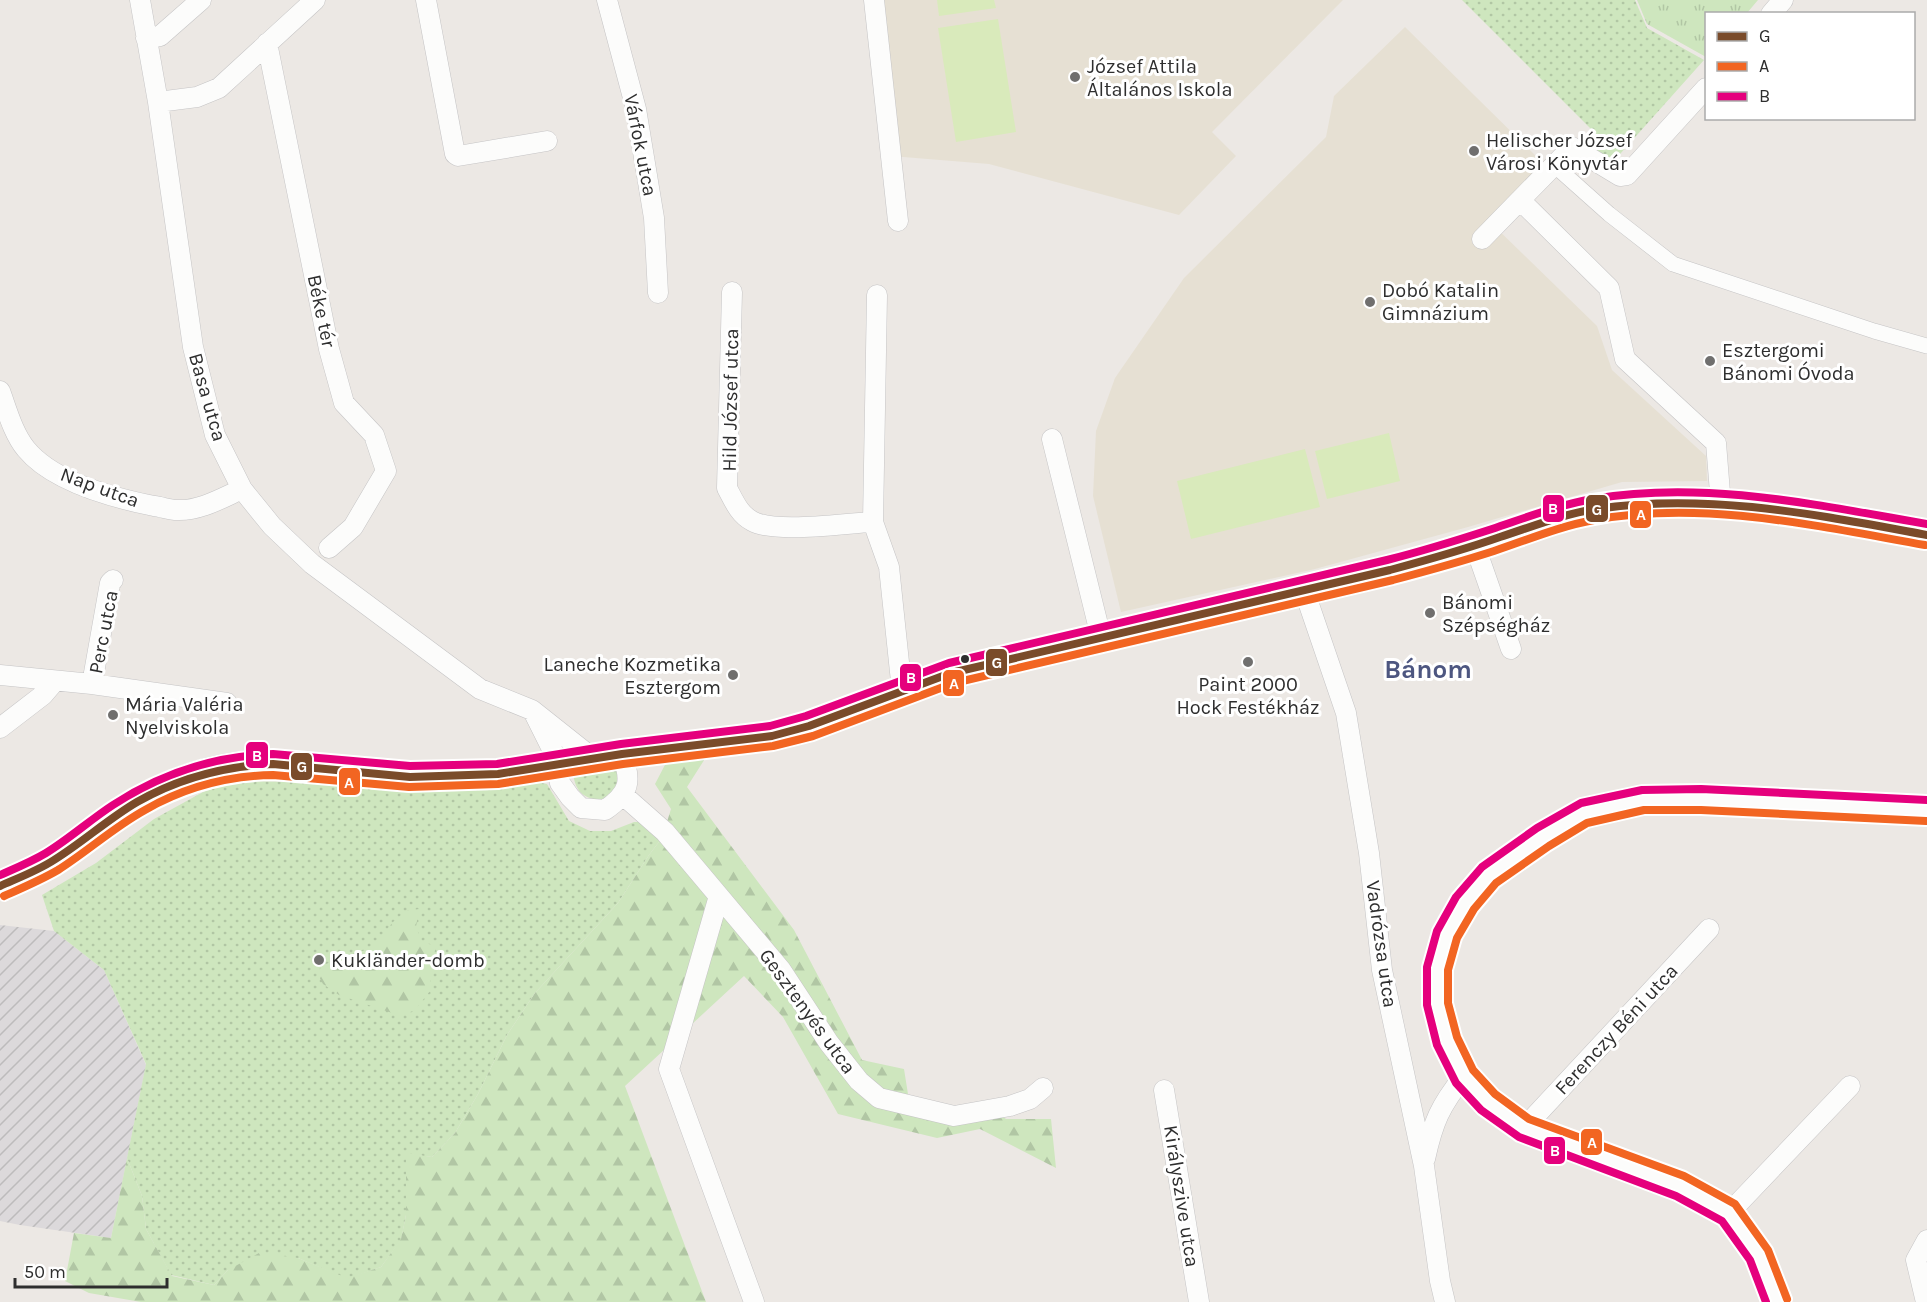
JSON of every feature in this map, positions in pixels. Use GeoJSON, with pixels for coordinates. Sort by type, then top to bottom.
{"type":"FeatureCollection","features":[{"type":"Feature","properties":{"kind":"main road"},"geometry":{"type":"LineString","coordinates":[[0,886],[43,867],[122,811],[157,791],[205,772],[255,764],[273,764],[410,777],[498,774],[772,736],[809,726],[951,673],[1390,570],[1594,510],[1638,504],[1721,505],[1815,515],[1927,535]]}},
{"type":"Feature","properties":{"kind":"street","name":"Basa utca"},"geometry":{"type":"LineString","coordinates":[[140,0],[158,102],[193,347],[215,435],[242,489],[272,525],[312,564],[480,689],[532,710],[608,757]]}},
{"type":"Feature","properties":{"kind":"street"},"geometry":{"type":"LineString","coordinates":[[147,38],[160,36],[201,0]]}},
{"type":"Feature","properties":{"kind":"street"},"geometry":{"type":"LineString","coordinates":[[158,102],[197,97],[219,88],[315,0]]}},
{"type":"Feature","properties":{"kind":"street"},"geometry":{"type":"LineString","coordinates":[[426,0],[455,154],[458,156],[548,141]]}},
{"type":"Feature","properties":{"kind":"street","name":"Várfok utca"},"geometry":{"type":"LineString","coordinates":[[607,0],[638,120],[654,218],[658,293]]}},
{"type":"Feature","properties":{"kind":"street"},"geometry":{"type":"LineString","coordinates":[[874,0],[898,221]]}},
{"type":"Feature","properties":{"kind":"street"},"geometry":{"type":"LineString","coordinates":[[1773,12],[1783,0]]}},
{"type":"Feature","properties":{"kind":"street","name":"Béke tér"},"geometry":{"type":"LineString","coordinates":[[267,43],[329,349],[344,402],[374,435],[386,471],[353,527],[329,548]]}},
{"type":"Feature","properties":{"kind":"street"},"geometry":{"type":"LineString","coordinates":[[1482,239],[1572,147],[1620,176],[1627,175],[1705,90]]}},
{"type":"Feature","properties":{"kind":"street"},"geometry":{"type":"LineString","coordinates":[[1554,165],[1609,214],[1673,264],[1874,331],[1927,345]]}},
{"type":"Feature","properties":{"kind":"street"},"geometry":{"type":"LineString","coordinates":[[1520,200],[1609,288],[1625,359],[1716,443],[1721,505]]}},
{"type":"Feature","properties":{"kind":"street","name":"Hild József utca"},"geometry":{"type":"LineString","coordinates":[[732,292],[727,488],[737,509],[753,522],[776,528],[873,522]]}},
{"type":"Feature","properties":{"kind":"street"},"geometry":{"type":"LineString","coordinates":[[877,295],[873,522],[889,567],[902,691]]}},
{"type":"Feature","properties":{"kind":"street","name":"Nap utca"},"geometry":{"type":"LineString","coordinates":[[0,391],[16,434],[24,448],[35,459],[59,474],[97,491],[177,511],[206,505],[242,489]]}},
{"type":"Feature","properties":{"kind":"street"},"geometry":{"type":"LineString","coordinates":[[1052,439],[1101,637]]}},
{"type":"Feature","properties":{"kind":"street"},"geometry":{"type":"LineString","coordinates":[[1475,546],[1511,649]]}},
{"type":"Feature","properties":{"kind":"street","name":"Perc utca"},"geometry":{"type":"LineString","coordinates":[[92,684],[110,583],[113,580]]}},
{"type":"Feature","properties":{"kind":"street","name":"Vadrózsa utca"},"geometry":{"type":"LineString","coordinates":[[1304,590],[1346,713],[1369,853],[1383,970],[1424,1166],[1445,1302]]}},
{"type":"Feature","properties":{"kind":"street"},"geometry":{"type":"LineString","coordinates":[[0,675],[92,684],[227,703]]}},
{"type":"Feature","properties":{"kind":"street"},"geometry":{"type":"LineString","coordinates":[[0,728],[43,695],[55,681]]}},
{"type":"Feature","properties":{"kind":"street"},"geometry":{"type":"LineString","coordinates":[[532,710],[552,750],[560,783],[581,808],[605,810],[623,795],[629,772],[608,757]]}},
{"type":"Feature","properties":{"kind":"street","name":"Gesztenyés utca"},"geometry":{"type":"LineString","coordinates":[[623,795],[665,832],[781,970],[829,1042],[853,1073],[879,1098],[954,1116],[1010,1106],[1030,1099],[1043,1088]]}},
{"type":"Feature","properties":{"kind":"street"},"geometry":{"type":"LineString","coordinates":[[1777,1302],[1759,1255],[1729,1213],[1680,1186],[1524,1128],[1488,1102],[1464,1076],[1447,1041],[1437,1004],[1437,968],[1447,934],[1465,903],[1489,875],[1543,837],[1583,813],[1643,800],[1701,799],[1927,811]]}},
{"type":"Feature","properties":{"kind":"street"},"geometry":{"type":"LineString","coordinates":[[719,896],[669,1069],[754,1302]]}},
{"type":"Feature","properties":{"kind":"street","name":"Ferenczy Béni utca"},"geometry":{"type":"LineString","coordinates":[[1524,1128],[1709,929]]}},
{"type":"Feature","properties":{"kind":"street"},"geometry":{"type":"LineString","coordinates":[[1424,1166],[1431,1130],[1438,1113],[1464,1076]]}},
{"type":"Feature","properties":{"kind":"street"},"geometry":{"type":"LineString","coordinates":[[1729,1213],[1850,1086]]}},
{"type":"Feature","properties":{"kind":"street","name":"Királyszive utca"},"geometry":{"type":"LineString","coordinates":[[1164,1090],[1199,1302]]}},
{"type":"Feature","properties":{"kind":"street"},"geometry":{"type":"LineString","coordinates":[[1926,1302],[1916,1260],[1927,1240]]}},
{"type":"Feature","properties":{"kind":"shaded area","name":"József Attila Általános Iskola"},"geometry":{"type":"Polygon","coordinates":[[[874,0],[1343,0],[1212,132],[1236,156],[1179,215],[989,164],[891,156],[874,0]]]}},
{"type":"Feature","properties":{"kind":"shaded area","name":"Dobó Katalin Gimnázium"},"geometry":{"type":"Polygon","coordinates":[[[1405,27],[1544,164],[1489,221],[1597,326],[1612,370],[1706,456],[1707,481],[1622,482],[1315,569],[1121,612],[1093,496],[1096,431],[1115,378],[1184,278],[1326,137],[1334,96],[1405,27]]]}},
{"type":"Feature","properties":{"kind":"shaded area"},"geometry":{"type":"Polygon","coordinates":[[[0,925],[54,931],[104,970],[146,1065],[111,1238],[0,1221],[0,925]]]}},
{"type":"Feature","properties":{"kind":"green space"},"geometry":{"type":"Polygon","coordinates":[[[937,0],[994,0],[996,8],[939,16],[937,0]]]}},
{"type":"Feature","properties":{"kind":"green space"},"geometry":{"type":"Polygon","coordinates":[[[1462,0],[1635,0],[1647,28],[1704,60],[1612,163],[1590,149],[1600,138],[1462,0]]]}},
{"type":"Feature","properties":{"kind":"green space"},"geometry":{"type":"Polygon","coordinates":[[[1637,0],[1758,0],[1748,12],[1705,12],[1705,56],[1647,24],[1637,0]]]}},
{"type":"Feature","properties":{"kind":"green space"},"geometry":{"type":"Polygon","coordinates":[[[998,19],[1016,132],[956,142],[938,28],[998,19]]]}},
{"type":"Feature","properties":{"kind":"green space"},"geometry":{"type":"Polygon","coordinates":[[[1389,433],[1400,481],[1327,499],[1315,451],[1389,433]]]}},
{"type":"Feature","properties":{"kind":"green space"},"geometry":{"type":"Polygon","coordinates":[[[1305,449],[1320,507],[1191,539],[1177,481],[1305,449]]]}},
{"type":"Feature","properties":{"kind":"green space"},"geometry":{"type":"Polygon","coordinates":[[[611,751],[621,773],[615,792],[607,798],[596,800],[581,793],[576,786],[571,760],[611,751]]]}},
{"type":"Feature","properties":{"kind":"green space"},"geometry":{"type":"Polygon","coordinates":[[[708,754],[687,787],[794,930],[862,1060],[904,1069],[911,1113],[987,1104],[1006,1119],[1051,1119],[1056,1168],[980,1129],[937,1138],[838,1114],[783,1017],[744,976],[625,1086],[706,1302],[141,1302],[89,1293],[65,1281],[74,1233],[111,1238],[127,1158],[142,1196],[146,1229],[172,1276],[214,1285],[228,1270],[259,1253],[298,1258],[347,1278],[381,1267],[401,1239],[406,1215],[406,1153],[432,1157],[455,1133],[478,1094],[507,1035],[535,993],[618,903],[662,838],[671,809],[655,784],[667,761],[708,754]]]}},
{"type":"Feature","properties":{"kind":"green space"},"geometry":{"type":"Polygon","coordinates":[[[238,781],[312,782],[350,787],[447,791],[494,783],[528,781],[547,784],[569,821],[590,831],[611,831],[634,822],[642,822],[662,838],[618,903],[535,993],[507,1035],[478,1094],[455,1133],[432,1157],[406,1154],[406,1215],[401,1240],[381,1267],[347,1279],[298,1258],[228,1270],[214,1285],[171,1275],[146,1229],[142,1196],[127,1158],[146,1064],[104,970],[54,931],[42,895],[96,863],[154,819],[203,792],[238,781]]]}},
{"type":"Feature","properties":{"kind":"green space"},"geometry":{"type":"Polygon","coordinates":[[[419,909],[416,927],[422,942],[436,946],[431,969],[430,991],[415,1010],[401,1016],[339,995],[323,984],[317,973],[322,966],[372,948],[393,922],[406,911],[419,909]]]}},
{"type":"Feature","properties":{"kind":"transit line","name":"B"},"geometry":{"type":"LineString","coordinates":[[0,875],[46,853],[104,811],[150,784],[189,768],[230,758],[273,754],[410,766],[497,764],[621,744],[770,726],[806,716],[949,663],[1387,560],[1554,508],[1593,499],[1677,492],[1760,497],[1927,524]]}},
{"type":"Feature","properties":{"kind":"transit line","name":"G"},"geometry":{"type":"LineString","coordinates":[[0,886],[48,864],[137,802],[169,786],[203,775],[237,767],[273,764],[410,777],[498,774],[622,754],[772,736],[809,726],[951,673],[1390,570],[1459,551],[1584,511],[1638,504],[1721,504],[1845,520],[1927,535]]}},
{"type":"Feature","properties":{"kind":"transit line","name":"A"},"geometry":{"type":"LineString","coordinates":[[4,896],[58,870],[123,824],[160,802],[191,789],[223,780],[273,775],[409,787],[498,784],[623,764],[773,746],[813,736],[954,683],[1393,580],[1594,520],[1635,515],[1719,514],[1802,523],[1925,545]]}},
{"type":"Feature","properties":{"kind":"transit line","name":"B"},"geometry":{"type":"LineString","coordinates":[[1766,1302],[1750,1260],[1722,1221],[1676,1196],[1519,1137],[1481,1110],[1456,1083],[1437,1045],[1427,1005],[1427,967],[1437,931],[1456,897],[1482,867],[1537,828],[1581,803],[1642,790],[1701,789],[1927,800]]}},
{"type":"Feature","properties":{"kind":"transit line","name":"A"},"geometry":{"type":"LineString","coordinates":[[1787,1299],[1768,1250],[1735,1204],[1684,1176],[1529,1119],[1495,1094],[1473,1070],[1457,1037],[1448,1003],[1448,970],[1457,938],[1474,909],[1496,883],[1587,823],[1644,810],[1701,810],[1926,821]]}},
{"type":"Feature","properties":{"kind":"place","name":"József Attila Általános Iskola"},"geometry":{"type":"Point","coordinates":[1075,77]}},
{"type":"Feature","properties":{"kind":"place","name":"Helischer József Városi Könyvtár"},"geometry":{"type":"Point","coordinates":[1474,151]}},
{"type":"Feature","properties":{"kind":"place","name":"Dobó Katalin Gimnázium"},"geometry":{"type":"Point","coordinates":[1370,302]}},
{"type":"Feature","properties":{"kind":"place","name":"Esztergomi Bánomi Óvoda"},"geometry":{"type":"Point","coordinates":[1710,361]}},
{"type":"Feature","properties":{"kind":"place","name":"Bánomi Szépségház"},"geometry":{"type":"Point","coordinates":[1430,613]}},
{"type":"Feature","properties":{"kind":"place","name":"Paint 2000 Hock Festékház"},"geometry":{"type":"Point","coordinates":[1248,662]}},
{"type":"Feature","properties":{"kind":"place","name":"Laneche Kozmetika Esztergom"},"geometry":{"type":"Point","coordinates":[733,675]}},
{"type":"Feature","properties":{"kind":"place","name":"Mária Valéria Nyelviskola"},"geometry":{"type":"Point","coordinates":[113,715]}},
{"type":"Feature","properties":{"kind":"place","name":"Kukländer-domb"},"geometry":{"type":"Point","coordinates":[319,960]}},
{"type":"Feature","properties":{"kind":"district","name":"Bánom"},"geometry":{"type":"Point","coordinates":[1428,669]}}]}
